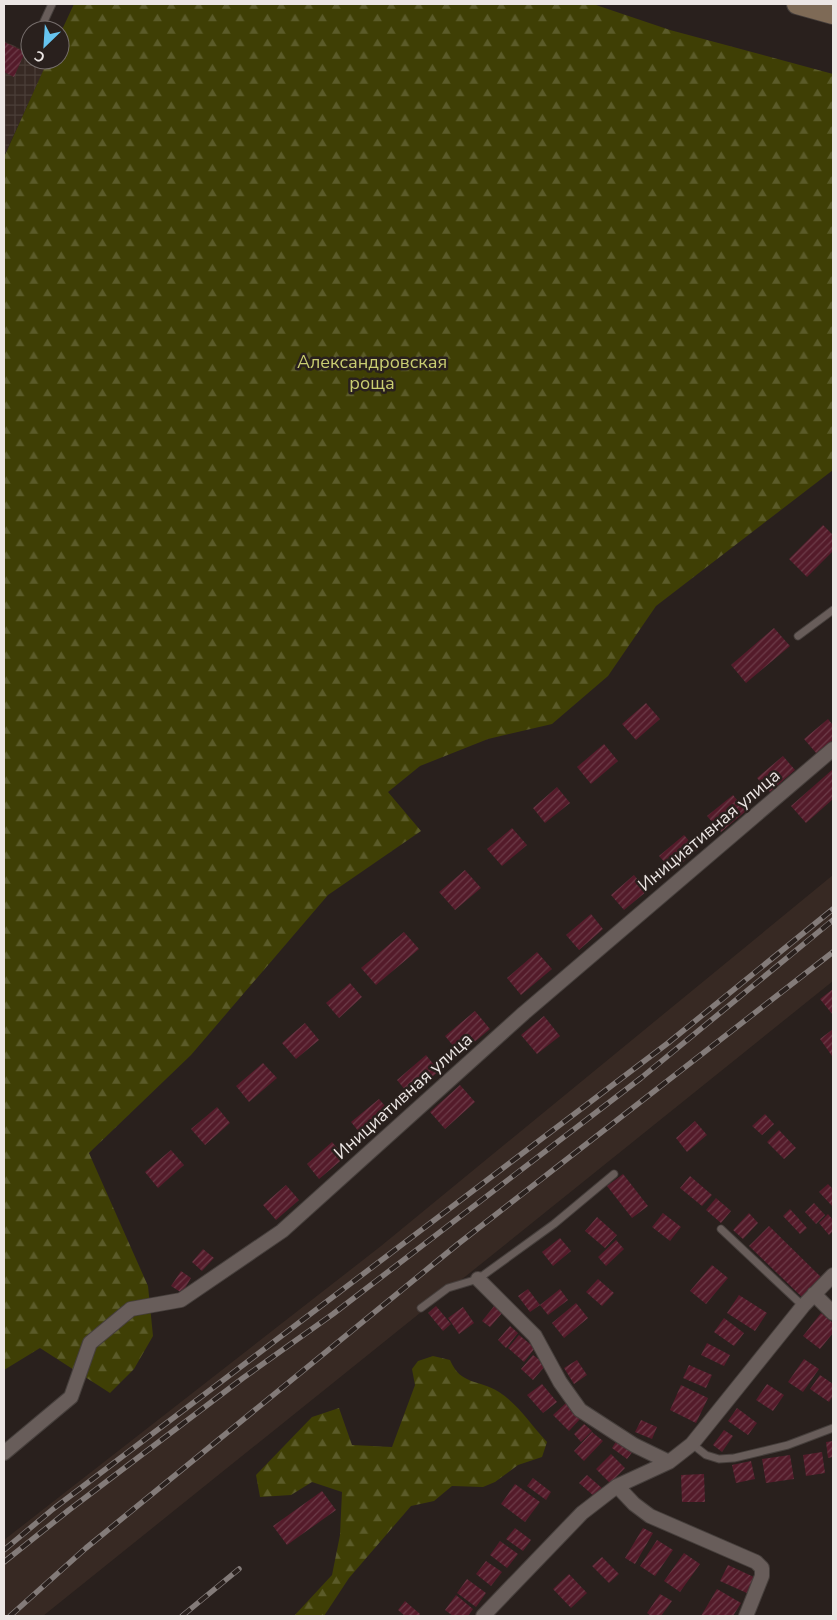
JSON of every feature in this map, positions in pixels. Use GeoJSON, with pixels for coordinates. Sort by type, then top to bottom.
{"type":"FeatureCollection","features":[{"type":"Feature","properties":{"kind":"main road"},"geometry":{"type":"LineString","coordinates":[[797,4],[833,14]]}},
{"type":"Feature","properties":{"kind":"street","name":"Инициативная улица"},"geometry":{"type":"LineString","coordinates":[[4,1453],[71,1397],[90,1343],[132,1309],[181,1300],[282,1232],[524,1013],[833,749]]}},
{"type":"Feature","properties":{"kind":"street"},"geometry":{"type":"LineString","coordinates":[[483,1616],[582,1513],[618,1486],[669,1462],[692,1444],[803,1306],[833,1275]]}},
{"type":"Feature","properties":{"kind":"street"},"geometry":{"type":"LineString","coordinates":[[478,1279],[535,1336],[560,1382],[580,1410],[634,1445],[669,1462]]}},
{"type":"Feature","properties":{"kind":"street"},"geometry":{"type":"LineString","coordinates":[[814,1294],[833,1313]]}},
{"type":"Feature","properties":{"kind":"street"},"geometry":{"type":"LineString","coordinates":[[618,1486],[634,1504],[650,1516],[756,1562],[762,1568],[762,1576],[746,1616]]}},
{"type":"Feature","properties":{"kind":"lane"},"geometry":{"type":"LineString","coordinates":[[45,20],[52,4]]}},
{"type":"Feature","properties":{"kind":"lane"},"geometry":{"type":"LineString","coordinates":[[798,636],[833,610]]}},
{"type":"Feature","properties":{"kind":"lane"},"geometry":{"type":"LineString","coordinates":[[421,1308],[448,1288],[478,1279],[554,1224],[614,1174]]}},
{"type":"Feature","properties":{"kind":"lane"},"geometry":{"type":"LineString","coordinates":[[722,1229],[803,1306]]}},
{"type":"Feature","properties":{"kind":"lane"},"geometry":{"type":"LineString","coordinates":[[692,1444],[706,1455],[719,1459],[734,1458],[788,1445],[833,1428]]}},
{"type":"Feature","properties":{"kind":"shaded area"},"geometry":{"type":"Polygon","coordinates":[[[4,41],[20,48],[20,70],[44,70],[4,156],[4,41]]]}},
{"type":"Feature","properties":{"kind":"shaded area"},"geometry":{"type":"Polygon","coordinates":[[[833,875],[833,981],[43,1616],[4,1616],[4,1540],[381,1246],[833,875]]]}},
{"type":"Feature","properties":{"kind":"green space","name":"Александровская роща"},"geometry":{"type":"Polygon","coordinates":[[[74,4],[593,4],[670,30],[833,74],[833,470],[656,606],[608,676],[552,724],[488,739],[420,766],[388,792],[421,831],[328,895],[191,1055],[89,1153],[148,1286],[153,1336],[134,1369],[110,1393],[40,1348],[4,1370],[4,157],[43,70],[70,70],[70,20],[67,20],[74,4]]]}},
{"type":"Feature","properties":{"kind":"green space"},"geometry":{"type":"Polygon","coordinates":[[[433,1356],[450,1360],[459,1374],[471,1381],[492,1388],[513,1403],[547,1442],[542,1457],[518,1465],[495,1482],[483,1487],[452,1486],[434,1501],[411,1506],[349,1578],[324,1616],[294,1616],[332,1575],[340,1535],[342,1492],[312,1482],[291,1495],[260,1497],[256,1475],[312,1417],[339,1408],[352,1445],[392,1447],[415,1385],[412,1369],[418,1361],[433,1356]]]}},
{"type":"Feature","properties":{"kind":"building"},"geometry":{"type":"Polygon","coordinates":[[[4,42],[20,50],[20,63],[14,77],[4,72],[4,42]]]}},
{"type":"Feature","properties":{"kind":"building"},"geometry":{"type":"Polygon","coordinates":[[[823,525],[833,535],[833,551],[807,577],[789,559],[823,525]]]}},
{"type":"Feature","properties":{"kind":"building"},"geometry":{"type":"Polygon","coordinates":[[[774,628],[790,646],[746,683],[731,665],[774,628]]]}},
{"type":"Feature","properties":{"kind":"building"},"geometry":{"type":"Polygon","coordinates":[[[646,703],[660,719],[636,740],[622,724],[646,703]]]}},
{"type":"Feature","properties":{"kind":"building"},"geometry":{"type":"Polygon","coordinates":[[[828,719],[833,725],[833,740],[817,754],[804,739],[828,719]]]}},
{"type":"Feature","properties":{"kind":"building"},"geometry":{"type":"Polygon","coordinates":[[[604,744],[618,761],[591,784],[577,767],[604,744]]]}},
{"type":"Feature","properties":{"kind":"building"},"geometry":{"type":"Polygon","coordinates":[[[783,756],[795,770],[770,792],[757,778],[783,756]]]}},
{"type":"Feature","properties":{"kind":"building"},"geometry":{"type":"Polygon","coordinates":[[[833,769],[833,799],[806,823],[791,806],[833,769]]]}},
{"type":"Feature","properties":{"kind":"building"},"geometry":{"type":"Polygon","coordinates":[[[557,787],[570,803],[545,823],[533,808],[557,787]]]}},
{"type":"Feature","properties":{"kind":"building"},"geometry":{"type":"Polygon","coordinates":[[[733,795],[746,811],[721,832],[707,816],[733,795]]]}},
{"type":"Feature","properties":{"kind":"building"},"geometry":{"type":"Polygon","coordinates":[[[512,828],[527,845],[502,866],[487,849],[512,828]]]}},
{"type":"Feature","properties":{"kind":"building"},"geometry":{"type":"Polygon","coordinates":[[[684,835],[697,850],[673,871],[659,856],[684,835]]]}},
{"type":"Feature","properties":{"kind":"building"},"geometry":{"type":"Polygon","coordinates":[[[465,870],[481,888],[455,910],[439,892],[465,870]]]}},
{"type":"Feature","properties":{"kind":"building"},"geometry":{"type":"Polygon","coordinates":[[[634,875],[647,891],[624,910],[611,895],[634,875]]]}},
{"type":"Feature","properties":{"kind":"building"},"geometry":{"type":"Polygon","coordinates":[[[591,914],[603,929],[579,950],[566,935],[591,914]]]}},
{"type":"Feature","properties":{"kind":"building"},"geometry":{"type":"Polygon","coordinates":[[[404,932],[419,949],[376,985],[361,968],[404,932]]]}},
{"type":"Feature","properties":{"kind":"building"},"geometry":{"type":"Polygon","coordinates":[[[537,952],[552,969],[521,995],[507,978],[537,952]]]}},
{"type":"Feature","properties":{"kind":"building"},"geometry":{"type":"Polygon","coordinates":[[[350,983],[362,997],[339,1018],[326,1003],[350,983]]]}},
{"type":"Feature","properties":{"kind":"building"},"geometry":{"type":"Polygon","coordinates":[[[833,989],[833,1015],[820,999],[833,989]]]}},
{"type":"Feature","properties":{"kind":"building"},"geometry":{"type":"Polygon","coordinates":[[[475,1011],[490,1029],[460,1054],[445,1036],[475,1011]]]}},
{"type":"Feature","properties":{"kind":"building"},"geometry":{"type":"Polygon","coordinates":[[[544,1016],[560,1036],[537,1054],[521,1035],[544,1016]]]}},
{"type":"Feature","properties":{"kind":"building"},"geometry":{"type":"Polygon","coordinates":[[[305,1023],[319,1040],[296,1059],[282,1043],[305,1023]]]}},
{"type":"Feature","properties":{"kind":"building"},"geometry":{"type":"Polygon","coordinates":[[[833,1029],[833,1055],[832,1056],[820,1039],[833,1029]]]}},
{"type":"Feature","properties":{"kind":"building"},"geometry":{"type":"Polygon","coordinates":[[[426,1055],[439,1071],[410,1096],[397,1080],[426,1055]]]}},
{"type":"Feature","properties":{"kind":"building"},"geometry":{"type":"Polygon","coordinates":[[[263,1063],[277,1078],[249,1102],[236,1086],[263,1063]]]}},
{"type":"Feature","properties":{"kind":"building"},"geometry":{"type":"Polygon","coordinates":[[[460,1085],[475,1102],[445,1129],[430,1112],[460,1085]]]}},
{"type":"Feature","properties":{"kind":"building"},"geometry":{"type":"Polygon","coordinates":[[[379,1099],[392,1114],[364,1138],[351,1122],[379,1099]]]}},
{"type":"Feature","properties":{"kind":"building"},"geometry":{"type":"Polygon","coordinates":[[[217,1107],[230,1123],[205,1145],[191,1129],[217,1107]]]}},
{"type":"Feature","properties":{"kind":"building"},"geometry":{"type":"Polygon","coordinates":[[[765,1114],[774,1124],[762,1135],[752,1126],[765,1114]]]}},
{"type":"Feature","properties":{"kind":"building"},"geometry":{"type":"Polygon","coordinates":[[[695,1121],[707,1135],[687,1152],[676,1138],[695,1121]]]}},
{"type":"Feature","properties":{"kind":"building"},"geometry":{"type":"Polygon","coordinates":[[[779,1130],[796,1148],[784,1159],[767,1142],[779,1130]]]}},
{"type":"Feature","properties":{"kind":"building"},"geometry":{"type":"Polygon","coordinates":[[[332,1142],[345,1157],[319,1179],[307,1164],[332,1142]]]}},
{"type":"Feature","properties":{"kind":"building"},"geometry":{"type":"Polygon","coordinates":[[[171,1150],[184,1165],[158,1188],[145,1172],[171,1150]]]}},
{"type":"Feature","properties":{"kind":"building"},"geometry":{"type":"Polygon","coordinates":[[[623,1174],[648,1206],[632,1218],[607,1186],[623,1174]]]}},
{"type":"Feature","properties":{"kind":"building"},"geometry":{"type":"Polygon","coordinates":[[[690,1176],[712,1195],[702,1206],[680,1188],[690,1176]]]}},
{"type":"Feature","properties":{"kind":"building"},"geometry":{"type":"Polygon","coordinates":[[[828,1184],[833,1189],[833,1207],[819,1192],[828,1184]]]}},
{"type":"Feature","properties":{"kind":"building"},"geometry":{"type":"Polygon","coordinates":[[[286,1185],[299,1200],[276,1220],[263,1205],[286,1185]]]}},
{"type":"Feature","properties":{"kind":"building"},"geometry":{"type":"Polygon","coordinates":[[[716,1198],[731,1211],[721,1223],[706,1210],[716,1198]]]}},
{"type":"Feature","properties":{"kind":"building"},"geometry":{"type":"Polygon","coordinates":[[[814,1203],[825,1215],[816,1224],[805,1212],[814,1203]]]}},
{"type":"Feature","properties":{"kind":"building"},"geometry":{"type":"Polygon","coordinates":[[[790,1209],[807,1228],[800,1234],[783,1216],[790,1209]]]}},
{"type":"Feature","properties":{"kind":"building"},"geometry":{"type":"Polygon","coordinates":[[[663,1213],[681,1227],[670,1241],[652,1227],[663,1213]]]}},
{"type":"Feature","properties":{"kind":"building"},"geometry":{"type":"Polygon","coordinates":[[[749,1213],[758,1223],[743,1239],[733,1230],[749,1213]]]}},
{"type":"Feature","properties":{"kind":"building"},"geometry":{"type":"Polygon","coordinates":[[[828,1214],[833,1220],[833,1231],[829,1235],[819,1223],[828,1214]]]}},
{"type":"Feature","properties":{"kind":"building"},"geometry":{"type":"Polygon","coordinates":[[[597,1217],[617,1235],[605,1248],[585,1231],[597,1217]]]}},
{"type":"Feature","properties":{"kind":"building"},"geometry":{"type":"Polygon","coordinates":[[[769,1226],[823,1279],[804,1299],[749,1246],[769,1226]]]}},
{"type":"Feature","properties":{"kind":"building"},"geometry":{"type":"Polygon","coordinates":[[[560,1238],[571,1251],[553,1266],[542,1252],[560,1238]]]}},
{"type":"Feature","properties":{"kind":"building"},"geometry":{"type":"Polygon","coordinates":[[[616,1240],[624,1249],[606,1266],[598,1257],[616,1240]]]}},
{"type":"Feature","properties":{"kind":"building"},"geometry":{"type":"Polygon","coordinates":[[[203,1249],[214,1258],[202,1271],[192,1262],[203,1249]]]}},
{"type":"Feature","properties":{"kind":"building"},"geometry":{"type":"Polygon","coordinates":[[[712,1265],[728,1278],[706,1304],[690,1291],[712,1265]]]}},
{"type":"Feature","properties":{"kind":"building"},"geometry":{"type":"Polygon","coordinates":[[[181,1271],[191,1278],[182,1293],[171,1286],[181,1271]]]}},
{"type":"Feature","properties":{"kind":"building"},"geometry":{"type":"Polygon","coordinates":[[[598,1279],[614,1293],[602,1306],[586,1292],[598,1279]]]}},
{"type":"Feature","properties":{"kind":"building"},"geometry":{"type":"Polygon","coordinates":[[[528,1289],[540,1305],[530,1312],[518,1296],[528,1289]]]}},
{"type":"Feature","properties":{"kind":"building"},"geometry":{"type":"Polygon","coordinates":[[[560,1289],[568,1300],[548,1315],[540,1305],[560,1289]]]}},
{"type":"Feature","properties":{"kind":"building"},"geometry":{"type":"Polygon","coordinates":[[[739,1295],[767,1313],[755,1331],[727,1313],[739,1295]]]}},
{"type":"Feature","properties":{"kind":"building"},"geometry":{"type":"Polygon","coordinates":[[[576,1303],[588,1318],[564,1338],[552,1323],[576,1303]]]}},
{"type":"Feature","properties":{"kind":"building"},"geometry":{"type":"Polygon","coordinates":[[[495,1305],[503,1312],[490,1327],[482,1321],[495,1305]]]}},
{"type":"Feature","properties":{"kind":"building"},"geometry":{"type":"Polygon","coordinates":[[[436,1306],[451,1324],[443,1331],[428,1313],[436,1306]]]}},
{"type":"Feature","properties":{"kind":"building"},"geometry":{"type":"Polygon","coordinates":[[[463,1307],[474,1323],[459,1334],[448,1318],[463,1307]]]}},
{"type":"Feature","properties":{"kind":"building"},"geometry":{"type":"Polygon","coordinates":[[[821,1313],[833,1323],[833,1333],[820,1349],[803,1336],[821,1313]]]}},
{"type":"Feature","properties":{"kind":"building"},"geometry":{"type":"Polygon","coordinates":[[[724,1318],[744,1333],[734,1346],[714,1332],[724,1318]]]}},
{"type":"Feature","properties":{"kind":"building"},"geometry":{"type":"Polygon","coordinates":[[[510,1326],[518,1333],[506,1348],[498,1340],[510,1326]]]}},
{"type":"Feature","properties":{"kind":"building"},"geometry":{"type":"Polygon","coordinates":[[[519,1335],[535,1348],[524,1362],[508,1348],[519,1335]]]}},
{"type":"Feature","properties":{"kind":"building"},"geometry":{"type":"Polygon","coordinates":[[[707,1343],[730,1355],[724,1366],[701,1355],[707,1343]]]}},
{"type":"Feature","properties":{"kind":"building"},"geometry":{"type":"Polygon","coordinates":[[[533,1355],[546,1365],[533,1380],[521,1369],[533,1355]]]}},
{"type":"Feature","properties":{"kind":"building"},"geometry":{"type":"Polygon","coordinates":[[[804,1359],[819,1369],[803,1392],[788,1382],[804,1359]]]}},
{"type":"Feature","properties":{"kind":"building"},"geometry":{"type":"Polygon","coordinates":[[[577,1360],[587,1375],[574,1384],[564,1368],[577,1360]]]}},
{"type":"Feature","properties":{"kind":"building"},"geometry":{"type":"Polygon","coordinates":[[[689,1365],[712,1375],[706,1388],[683,1378],[689,1365]]]}},
{"type":"Feature","properties":{"kind":"building"},"geometry":{"type":"Polygon","coordinates":[[[820,1375],[833,1384],[833,1396],[829,1402],[810,1389],[820,1375]]]}},
{"type":"Feature","properties":{"kind":"building"},"geometry":{"type":"Polygon","coordinates":[[[542,1384],[557,1402],[543,1413],[527,1395],[542,1384]]]}},
{"type":"Feature","properties":{"kind":"building"},"geometry":{"type":"Polygon","coordinates":[[[767,1384],[784,1395],[773,1411],[756,1400],[767,1384]]]}},
{"type":"Feature","properties":{"kind":"building"},"geometry":{"type":"Polygon","coordinates":[[[681,1385],[708,1398],[696,1423],[670,1410],[681,1385]]]}},
{"type":"Feature","properties":{"kind":"building"},"geometry":{"type":"Polygon","coordinates":[[[566,1403],[581,1418],[569,1431],[553,1415],[566,1403]]]}},
{"type":"Feature","properties":{"kind":"building"},"geometry":{"type":"Polygon","coordinates":[[[737,1408],[757,1423],[748,1435],[728,1421],[737,1408]]]}},
{"type":"Feature","properties":{"kind":"building"},"geometry":{"type":"Polygon","coordinates":[[[641,1420],[657,1427],[652,1439],[635,1432],[641,1420]]]}},
{"type":"Feature","properties":{"kind":"building"},"geometry":{"type":"Polygon","coordinates":[[[584,1424],[592,1431],[581,1442],[574,1434],[584,1424]]]}},
{"type":"Feature","properties":{"kind":"building"},"geometry":{"type":"Polygon","coordinates":[[[724,1430],[733,1436],[722,1452],[713,1445],[724,1430]]]}},
{"type":"Feature","properties":{"kind":"building"},"geometry":{"type":"Polygon","coordinates":[[[592,1432],[603,1441],[584,1461],[574,1451],[592,1432]]]}},
{"type":"Feature","properties":{"kind":"building"},"geometry":{"type":"Polygon","coordinates":[[[617,1440],[633,1451],[627,1459],[612,1448],[617,1440]]]}},
{"type":"Feature","properties":{"kind":"building"},"geometry":{"type":"Polygon","coordinates":[[[833,1441],[833,1457],[828,1458],[826,1442],[833,1441]]]}},
{"type":"Feature","properties":{"kind":"building"},"geometry":{"type":"Polygon","coordinates":[[[822,1452],[825,1473],[806,1476],[803,1455],[822,1452]]]}},
{"type":"Feature","properties":{"kind":"building"},"geometry":{"type":"Polygon","coordinates":[[[611,1454],[625,1468],[610,1483],[596,1469],[611,1454]]]}},
{"type":"Feature","properties":{"kind":"building"},"geometry":{"type":"Polygon","coordinates":[[[790,1455],[794,1479],[766,1483],[762,1459],[790,1455]]]}},
{"type":"Feature","properties":{"kind":"building"},"geometry":{"type":"Polygon","coordinates":[[[751,1461],[755,1479],[736,1483],[732,1465],[751,1461]]]}},
{"type":"Feature","properties":{"kind":"building"},"geometry":{"type":"Polygon","coordinates":[[[704,1474],[705,1502],[682,1502],[681,1475],[704,1474]]]}},
{"type":"Feature","properties":{"kind":"building"},"geometry":{"type":"Polygon","coordinates":[[[587,1475],[603,1489],[595,1497],[579,1483],[587,1475]]]}},
{"type":"Feature","properties":{"kind":"building"},"geometry":{"type":"Polygon","coordinates":[[[533,1478],[551,1492],[546,1500],[527,1486],[533,1478]]]}},
{"type":"Feature","properties":{"kind":"building"},"geometry":{"type":"Polygon","coordinates":[[[515,1484],[540,1502],[525,1522],[501,1504],[515,1484]]]}},
{"type":"Feature","properties":{"kind":"building"},"geometry":{"type":"Polygon","coordinates":[[[322,1491],[336,1510],[287,1545],[273,1526],[322,1491]]]}},
{"type":"Feature","properties":{"kind":"building"},"geometry":{"type":"Polygon","coordinates":[[[515,1528],[531,1540],[523,1551],[506,1539],[515,1528]]]}},
{"type":"Feature","properties":{"kind":"building"},"geometry":{"type":"Polygon","coordinates":[[[643,1528],[653,1533],[635,1564],[625,1558],[643,1528]]]}},
{"type":"Feature","properties":{"kind":"building"},"geometry":{"type":"Polygon","coordinates":[[[657,1540],[673,1550],[655,1576],[640,1566],[657,1540]]]}},
{"type":"Feature","properties":{"kind":"building"},"geometry":{"type":"Polygon","coordinates":[[[500,1541],[518,1554],[507,1568],[490,1555],[500,1541]]]}},
{"type":"Feature","properties":{"kind":"building"},"geometry":{"type":"Polygon","coordinates":[[[684,1553],[700,1564],[680,1592],[664,1581],[684,1553]]]}},
{"type":"Feature","properties":{"kind":"building"},"geometry":{"type":"Polygon","coordinates":[[[602,1557],[619,1574],[609,1583],[592,1566],[602,1557]]]}},
{"type":"Feature","properties":{"kind":"building"},"geometry":{"type":"Polygon","coordinates":[[[486,1561],[502,1572],[491,1586],[476,1574],[486,1561]]]}},
{"type":"Feature","properties":{"kind":"building"},"geometry":{"type":"Polygon","coordinates":[[[728,1565],[756,1578],[749,1594],[720,1581],[728,1565]]]}},
{"type":"Feature","properties":{"kind":"building"},"geometry":{"type":"Polygon","coordinates":[[[569,1574],[587,1593],[571,1608],[553,1589],[569,1574]]]}},
{"type":"Feature","properties":{"kind":"building"},"geometry":{"type":"Polygon","coordinates":[[[467,1579],[486,1593],[476,1607],[457,1593],[467,1579]]]}},
{"type":"Feature","properties":{"kind":"building"},"geometry":{"type":"Polygon","coordinates":[[[717,1589],[741,1603],[733,1616],[701,1616],[717,1589]]]}},
{"type":"Feature","properties":{"kind":"building"},"geometry":{"type":"Polygon","coordinates":[[[660,1594],[672,1601],[661,1616],[651,1616],[647,1613],[660,1594]]]}},
{"type":"Feature","properties":{"kind":"building"},"geometry":{"type":"Polygon","coordinates":[[[456,1595],[473,1609],[468,1616],[453,1616],[445,1610],[456,1595]]]}},
{"type":"Feature","properties":{"kind":"building"},"geometry":{"type":"Polygon","coordinates":[[[405,1601],[420,1614],[419,1616],[405,1616],[398,1610],[405,1601]]]}},
{"type":"Feature","properties":{"kind":"railway"},"geometry":{"type":"LineString","coordinates":[[4,1550],[53,1509],[668,1043],[833,909]]}},
{"type":"Feature","properties":{"kind":"railway"},"geometry":{"type":"LineString","coordinates":[[4,1562],[69,1510],[243,1378],[333,1314],[641,1078],[833,920]]}},
{"type":"Feature","properties":{"kind":"railway"},"geometry":{"type":"LineString","coordinates":[[10,1616],[86,1548],[458,1244],[833,952]]}},
{"type":"Feature","properties":{"kind":"railway"},"geometry":{"type":"LineString","coordinates":[[182,1616],[239,1569]]}}]}
